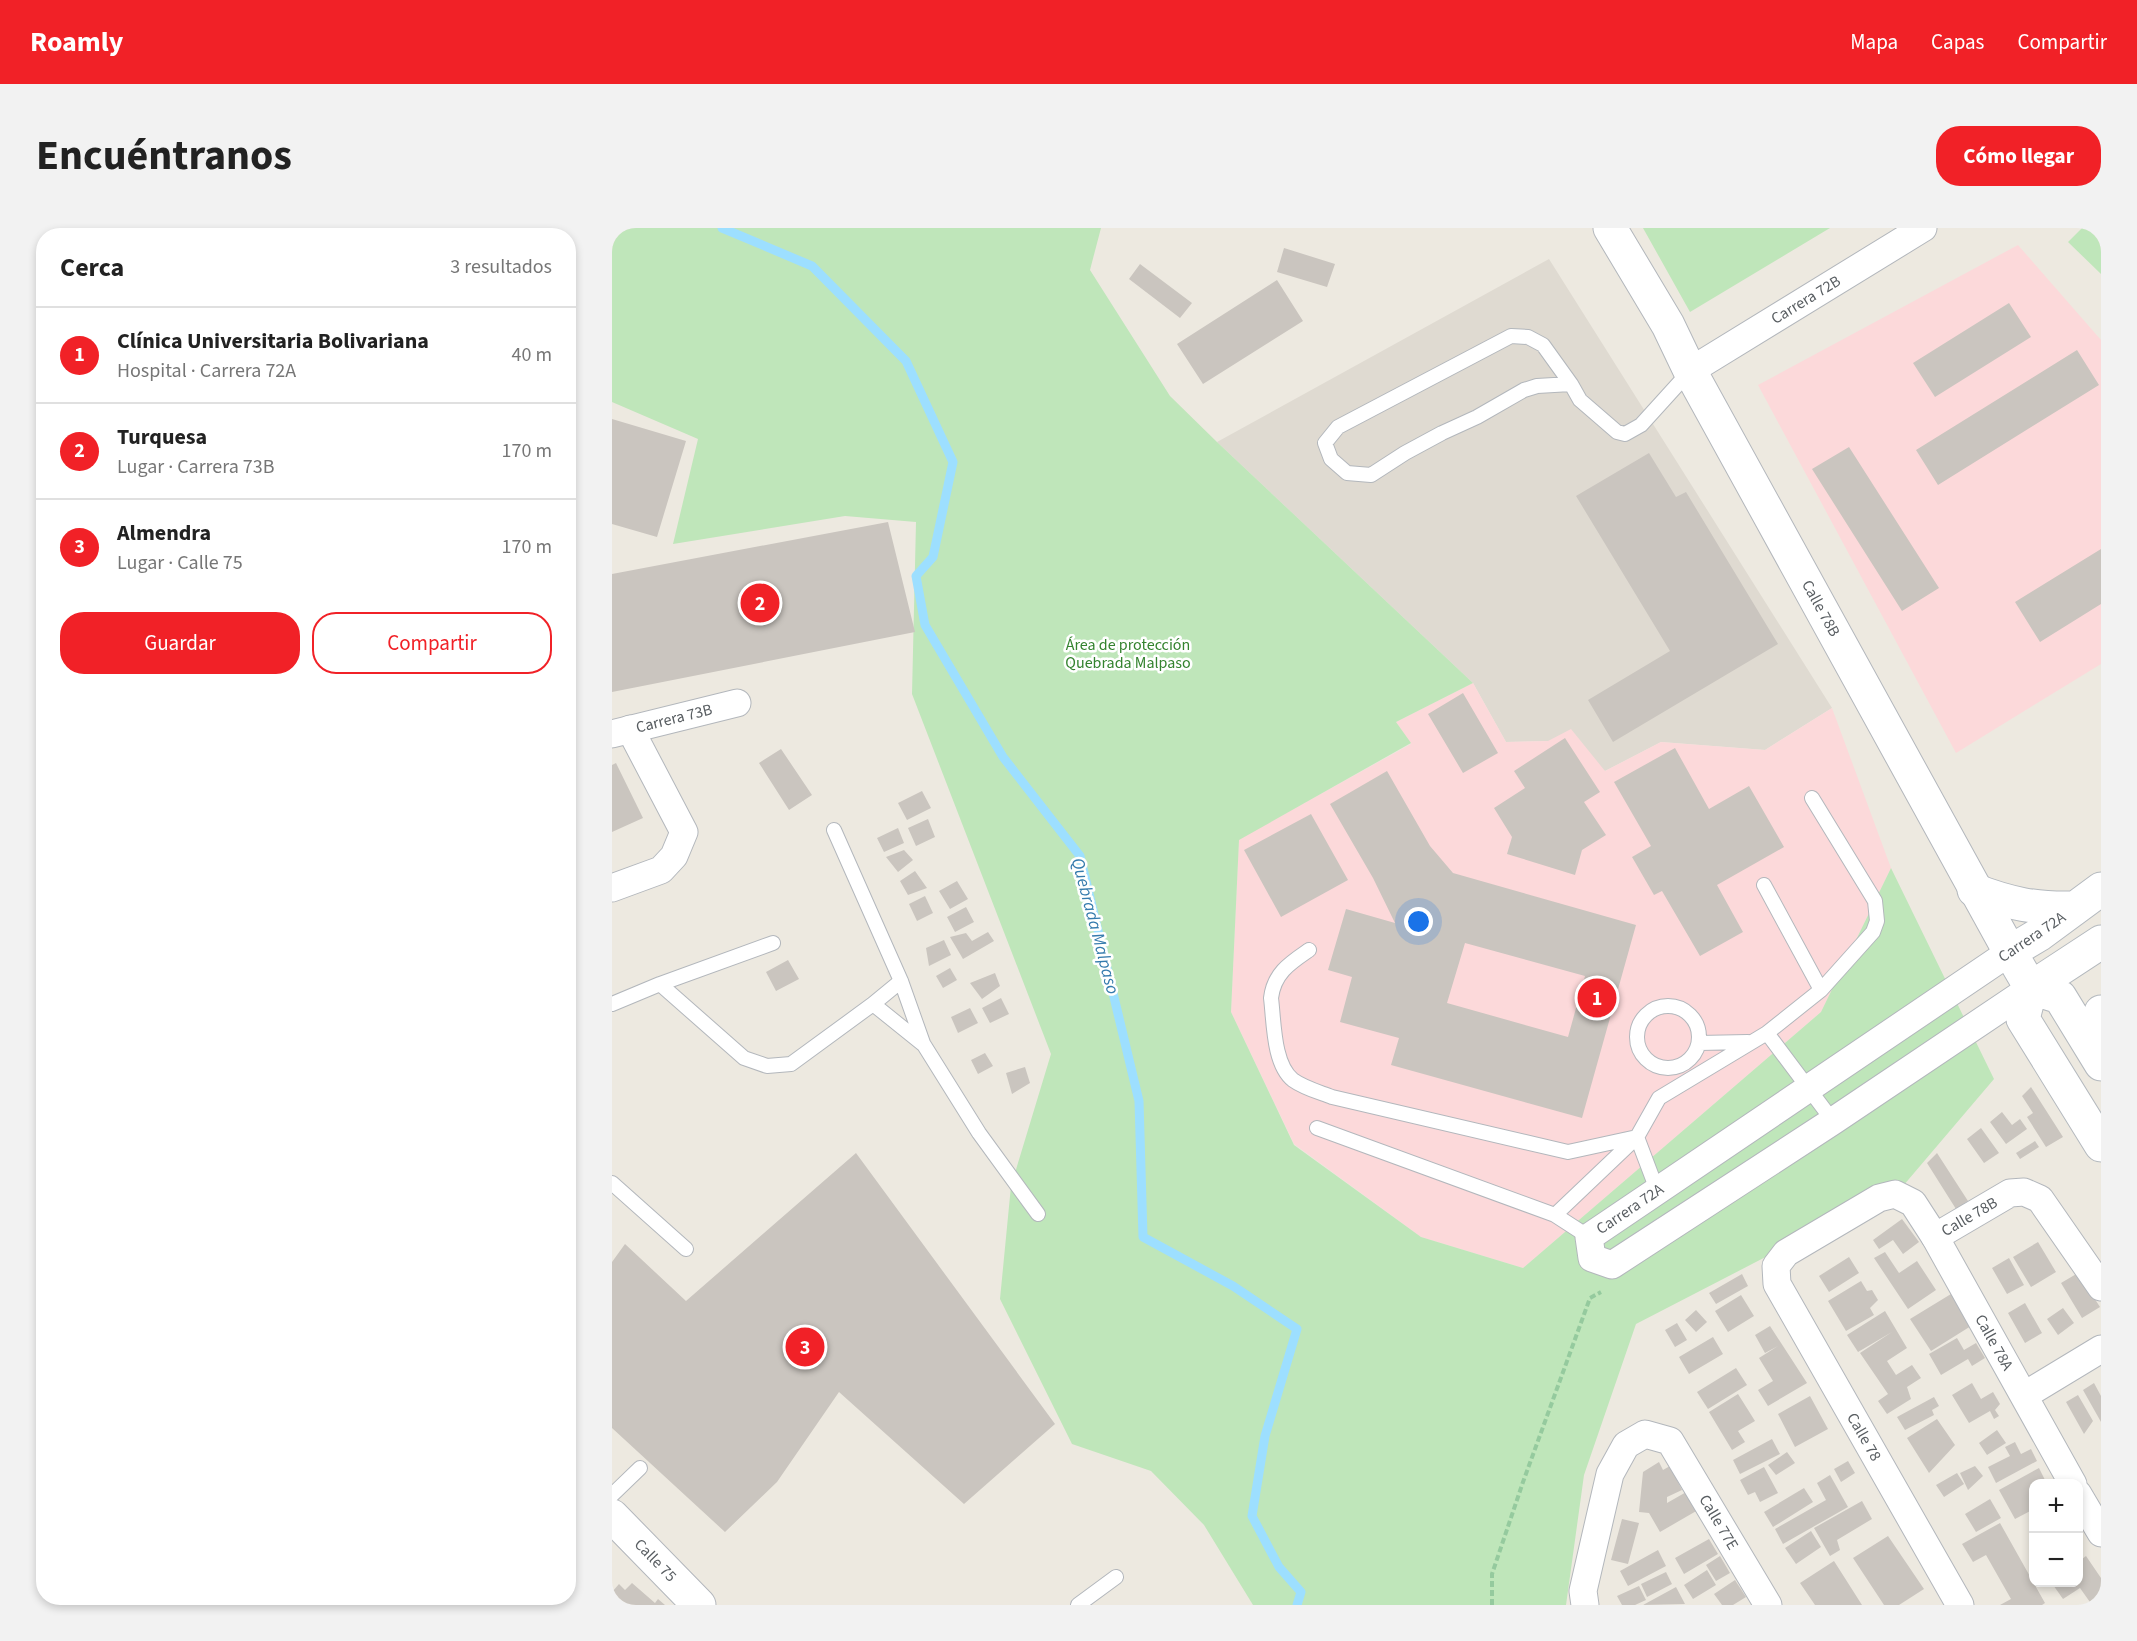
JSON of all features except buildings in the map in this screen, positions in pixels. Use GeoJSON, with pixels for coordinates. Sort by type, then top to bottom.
{"type":"FeatureCollection","features":[{"type":"Feature","properties":{"kind":"street","name":"Calle 78B"},"geometry":{"type":"LineString","coordinates":[[1610,228],[1668,324],[1690,370],[1874,703],[1974,890],[2031,988]]}},
{"type":"Feature","properties":{"kind":"street","name":"Carrera 72B"},"geometry":{"type":"LineString","coordinates":[[1690,370],[1923,228]]}},
{"type":"Feature","properties":{"kind":"street","name":"Carrera 73B"},"geometry":{"type":"LineString","coordinates":[[621,731],[737,703]]}},
{"type":"Feature","properties":{"kind":"street"},"geometry":{"type":"LineString","coordinates":[[612,888],[661,870],[674,856],[684,832],[621,731]]}},
{"type":"Feature","properties":{"kind":"street","name":"Carrera 72A"},"geometry":{"type":"LineString","coordinates":[[2101,889],[2040,934],[1589,1237],[1592,1258],[1612,1265],[2101,942]]}},
{"type":"Feature","properties":{"kind":"street"},"geometry":{"type":"LineString","coordinates":[[1974,890],[1998,900],[2023,906],[2049,909],[2074,908]]}},
{"type":"Feature","properties":{"kind":"street"},"geometry":{"type":"LineString","coordinates":[[2101,1063],[2060,997],[2031,988],[2023,1018],[2101,1145]]}},
{"type":"Feature","properties":{"kind":"street"},"geometry":{"type":"LineString","coordinates":[[2101,1012],[2101,1063]]}},
{"type":"Feature","properties":{"kind":"street","name":"Calle 78B"},"geometry":{"type":"LineString","coordinates":[[1935,1237],[2010,1193],[2024,1192],[2040,1200],[2101,1287]]}},
{"type":"Feature","properties":{"kind":"street","name":"Calle 78A"},"geometry":{"type":"LineString","coordinates":[[1776,1266],[1786,1253],[1879,1198],[1895,1194],[1913,1203],[1935,1237],[2070,1479]]}},
{"type":"Feature","properties":{"kind":"street","name":"Calle 78"},"geometry":{"type":"LineString","coordinates":[[1776,1266],[1777,1284],[1960,1605]]}},
{"type":"Feature","properties":{"kind":"street"},"geometry":{"type":"LineString","coordinates":[[2025,1395],[2101,1349]]}},
{"type":"Feature","properties":{"kind":"street","name":"Calle 77E"},"geometry":{"type":"LineString","coordinates":[[1585,1605],[1583,1591],[1610,1474],[1626,1445],[1645,1434],[1670,1441],[1768,1605]]}},
{"type":"Feature","properties":{"kind":"street","name":"Calle 75"},"geometry":{"type":"LineString","coordinates":[[612,1516],[699,1605]]}},
{"type":"Feature","properties":{"kind":"lane"},"geometry":{"type":"LineString","coordinates":[[1571,384],[1537,386],[1524,390],[1477,417],[1405,453],[1371,475],[1347,473],[1331,459],[1325,443],[1338,427],[1511,336],[1528,337],[1543,345],[1571,384],[1580,400],[1617,432],[1625,434],[1641,425],[1690,370]]}},
{"type":"Feature","properties":{"kind":"lane"},"geometry":{"type":"LineString","coordinates":[[1659,1098],[1767,1033],[1821,990],[1873,932],[1877,921],[1875,901],[1812,798]]}},
{"type":"Feature","properties":{"kind":"lane"},"geometry":{"type":"LineString","coordinates":[[834,830],[901,981],[924,1046],[979,1133],[1038,1214]]}},
{"type":"Feature","properties":{"kind":"lane"},"geometry":{"type":"LineString","coordinates":[[1764,885],[1821,990]]}},
{"type":"Feature","properties":{"kind":"lane"},"geometry":{"type":"LineString","coordinates":[[612,1004],[773,943]]}},
{"type":"Feature","properties":{"kind":"lane"},"geometry":{"type":"LineString","coordinates":[[1309,950],[1281,971],[1272,988],[1271,998],[1280,1061],[1292,1079],[1301,1085],[1332,1097],[1568,1152],[1637,1137]]}},
{"type":"Feature","properties":{"kind":"lane"},"geometry":{"type":"LineString","coordinates":[[660,984],[744,1058],[767,1066],[791,1064],[901,981]]}},
{"type":"Feature","properties":{"kind":"lane"},"geometry":{"type":"LineString","coordinates":[[873,1004],[924,1046]]}},
{"type":"Feature","properties":{"kind":"lane"},"geometry":{"type":"LineString","coordinates":[[1665,1006],[1676,1007],[1687,1012],[1695,1021],[1699,1032],[1699,1043],[1687,1062],[1677,1067],[1665,1068],[1654,1065],[1645,1058],[1636,1037],[1645,1016],[1665,1006]]}},
{"type":"Feature","properties":{"kind":"lane"},"geometry":{"type":"LineString","coordinates":[[1767,1033],[1833,1121]]}},
{"type":"Feature","properties":{"kind":"lane"},"geometry":{"type":"LineString","coordinates":[[1699,1043],[1750,1042]]}},
{"type":"Feature","properties":{"kind":"lane"},"geometry":{"type":"LineString","coordinates":[[1555,1215],[1637,1137],[1659,1098],[1665,1068]]}},
{"type":"Feature","properties":{"kind":"lane"},"geometry":{"type":"LineString","coordinates":[[1317,1128],[1555,1215],[1589,1237]]}},
{"type":"Feature","properties":{"kind":"lane"},"geometry":{"type":"LineString","coordinates":[[1637,1137],[1657,1190]]}},
{"type":"Feature","properties":{"kind":"lane"},"geometry":{"type":"LineString","coordinates":[[612,1203],[617,1188],[687,1249]]}},
{"type":"Feature","properties":{"kind":"lane"},"geometry":{"type":"LineString","coordinates":[[612,1495],[640,1468]]}},
{"type":"Feature","properties":{"kind":"lane"},"geometry":{"type":"LineString","coordinates":[[1078,1605],[1116,1577]]}},
{"type":"Feature","properties":{"kind":"path"},"geometry":{"type":"LineString","coordinates":[[1492,1605],[1492,1574],[1590,1298],[1610,1286]]}},
{"type":"Feature","properties":{"kind":"shaded area"},"geometry":{"type":"Polygon","coordinates":[[[2018,245],[2101,340],[2101,664],[1956,753],[1758,385],[2018,245]]]}},
{"type":"Feature","properties":{"kind":"shaded area"},"geometry":{"type":"Polygon","coordinates":[[[1549,259],[1832,708],[1765,750],[1661,742],[1605,771],[1548,741],[1506,742],[1473,683],[1217,442],[1549,259]]]}},
{"type":"Feature","properties":{"kind":"shaded area"},"geometry":{"type":"Polygon","coordinates":[[[1473,683],[1506,742],[1548,741],[1571,729],[1605,771],[1661,742],[1765,750],[1832,708],[1891,868],[1821,1012],[1523,1268],[1421,1237],[1294,1144],[1231,1012],[1239,839],[1411,744],[1396,722],[1473,683]]]}},
{"type":"Feature","properties":{"kind":"green space","name":"Área de protección Quebrada Malpaso"},"geometry":{"type":"Polygon","coordinates":[[[612,228],[1101,228],[1090,270],[1170,396],[1473,683],[1396,722],[1411,743],[1239,840],[1231,1012],[1294,1145],[1421,1237],[1523,1268],[1821,1012],[1891,868],[1994,1079],[1903,1186],[1636,1324],[1584,1475],[1566,1605],[1253,1605],[1204,1525],[1151,1471],[1072,1444],[1000,1299],[1011,1186],[1051,1054],[912,694],[916,522],[845,516],[673,544],[698,439],[612,402],[612,228]]]}},
{"type":"Feature","properties":{"kind":"green space"},"geometry":{"type":"Polygon","coordinates":[[[1643,228],[1830,228],[1690,312],[1643,228]]]}},
{"type":"Feature","properties":{"kind":"green space"},"geometry":{"type":"Polygon","coordinates":[[[2082,228],[2101,228],[2101,274],[2068,242],[2082,228]]]}},
{"type":"Feature","properties":{"kind":"waterway","name":"Quebrada Malpaso"},"geometry":{"type":"LineString","coordinates":[[722,228],[812,266],[906,361],[953,462],[933,557],[916,576],[925,625],[1003,757],[1080,856],[1139,1101],[1143,1237],[1233,1286],[1297,1329],[1265,1436],[1252,1516],[1279,1567],[1301,1592],[1297,1605]]}},
{"type":"Feature","properties":{"kind":"place","name":"Turquesa"},"geometry":{"type":"Point","coordinates":[760,603]}},
{"type":"Feature","properties":{"kind":"place","name":"Clínica Universitaria Bolivariana"},"geometry":{"type":"Point","coordinates":[1597,998]}},
{"type":"Feature","properties":{"kind":"place","name":"Almendra"},"geometry":{"type":"Point","coordinates":[805,1347]}}]}
